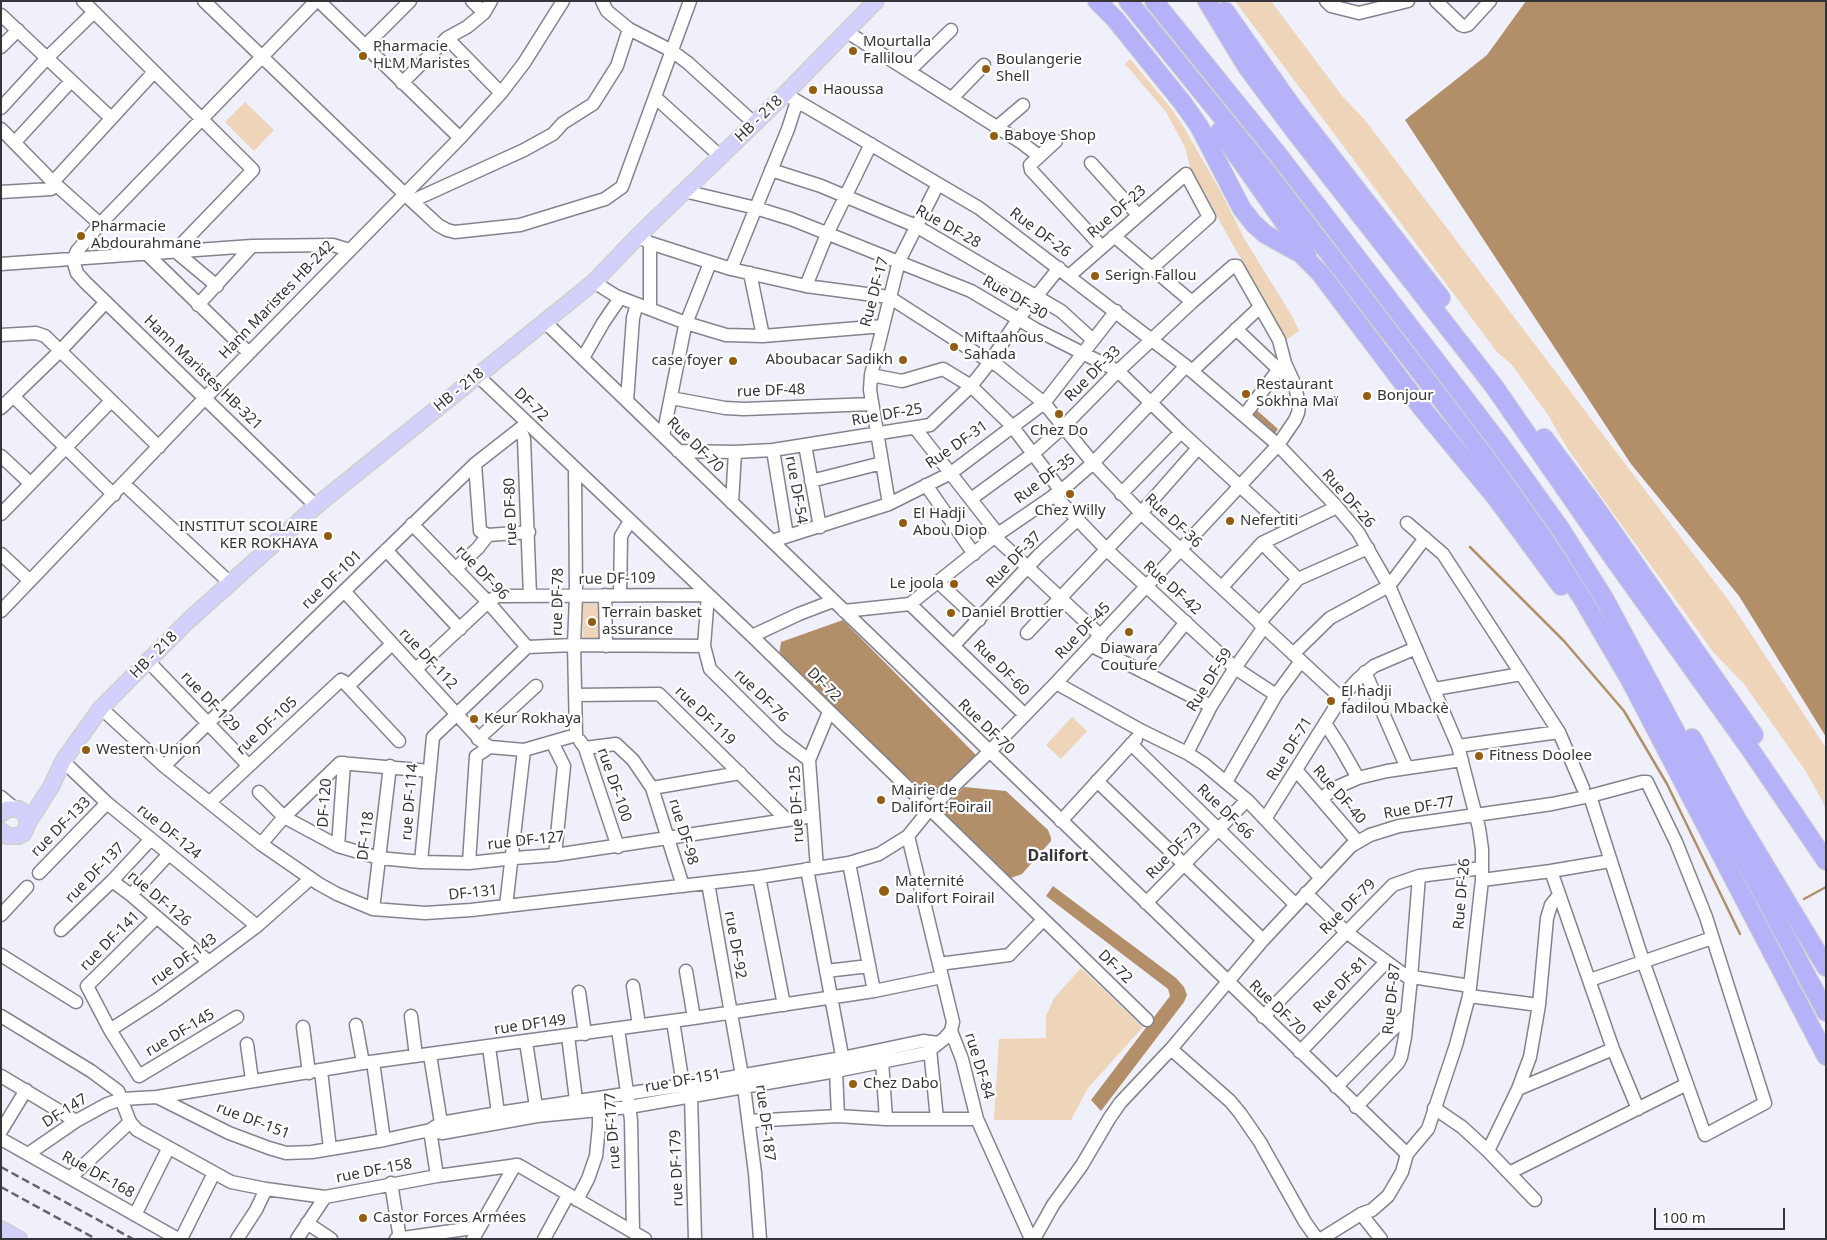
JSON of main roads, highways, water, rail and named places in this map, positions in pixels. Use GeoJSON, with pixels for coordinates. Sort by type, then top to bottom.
{"type":"FeatureCollection","features":[{"type":"Feature","properties":{"kind":"highway"},"geometry":{"type":"LineString","coordinates":[[1097,1],[1121,27],[1195,120],[1242,208],[1254,224],[1265,234],[1301,254],[1320,273]]}},
{"type":"Feature","properties":{"kind":"highway"},"geometry":{"type":"LineString","coordinates":[[1154,1],[1280,157],[1529,483],[1560,528],[1604,598],[1826,1012]]}},
{"type":"Feature","properties":{"kind":"highway"},"geometry":{"type":"LineString","coordinates":[[1169,1],[1280,157]]}},
{"type":"Feature","properties":{"kind":"highway"},"geometry":{"type":"LineString","coordinates":[[1205,1],[1225,22],[1291,105],[1470,336],[1593,504],[1826,841]]}},
{"type":"Feature","properties":{"kind":"highway"},"geometry":{"type":"LineString","coordinates":[[1220,1],[1225,22],[1247,67],[1296,134],[1493,385],[1826,861]]}},
{"type":"Feature","properties":{"kind":"highway"},"geometry":{"type":"LineString","coordinates":[[1133,8],[1320,273],[1421,407],[1497,499],[1630,680]]}},
{"type":"Feature","properties":{"kind":"highway"},"geometry":{"type":"LineString","coordinates":[[1133,8],[1265,170],[1484,455],[1544,539],[1630,680],[1826,1056]]}},
{"type":"Feature","properties":{"kind":"highway"},"geometry":{"type":"LineString","coordinates":[[1604,598],[1635,640],[1662,684],[1738,821],[1826,967]]}},
{"type":"Feature","properties":{"kind":"highway"},"geometry":{"type":"LineString","coordinates":[[1803,1012],[1826,1049]]}},
{"type":"Feature","properties":{"kind":"main road","name":"HB - 218"},"geometry":{"type":"LineString","coordinates":[[28,823],[52,786],[64,761],[101,708],[229,582],[316,506],[594,282],[644,239],[684,191],[754,123],[791,98],[876,1]]}},
{"type":"Feature","properties":{"kind":"main road","name":"HB - 218"},"geometry":{"type":"LineString","coordinates":[[11,810],[52,786]]}},
{"type":"Feature","properties":{"kind":"main road"},"geometry":{"type":"LineString","coordinates":[[3,836],[19,836],[24,833],[28,823],[27,817],[11,810]]}},
{"type":"Feature","properties":{"kind":"main road"},"geometry":{"type":"LineString","coordinates":[[1,1229],[19,1239]]}},
{"type":"Feature","properties":{"kind":"waterway"},"geometry":{"type":"LineString","coordinates":[[1470,547],[1564,641],[1624,711],[1667,784],[1740,934]]}},
{"type":"Feature","properties":{"kind":"waterway"},"geometry":{"type":"LineString","coordinates":[[1804,899],[1826,887]]}},
{"type":"Feature","properties":{"kind":"railway"},"geometry":{"type":"LineString","coordinates":[[1,1167],[133,1239]]}},
{"type":"Feature","properties":{"kind":"railway"},"geometry":{"type":"LineString","coordinates":[[1,1187],[96,1239]]}},
{"type":"Feature","properties":{"kind":"place","name":"Mourtalla Fallilou"},"geometry":{"type":"Point","coordinates":[853,51]}},
{"type":"Feature","properties":{"kind":"place","name":"Pharmacie HLM Maristes"},"geometry":{"type":"Point","coordinates":[363,56]}},
{"type":"Feature","properties":{"kind":"place","name":"Boulangerie Shell"},"geometry":{"type":"Point","coordinates":[986,69]}},
{"type":"Feature","properties":{"kind":"place","name":"Haoussa"},"geometry":{"type":"Point","coordinates":[813,90]}},
{"type":"Feature","properties":{"kind":"place","name":"Baboye Shop"},"geometry":{"type":"Point","coordinates":[994,136]}},
{"type":"Feature","properties":{"kind":"place","name":"Pharmacie Abdourahmane"},"geometry":{"type":"Point","coordinates":[81,236]}},
{"type":"Feature","properties":{"kind":"place","name":"Serign Fallou"},"geometry":{"type":"Point","coordinates":[1095,276]}},
{"type":"Feature","properties":{"kind":"place","name":"Miftaahous Sahada"},"geometry":{"type":"Point","coordinates":[954,347]}},
{"type":"Feature","properties":{"kind":"place","name":"Aboubacar Sadikh"},"geometry":{"type":"Point","coordinates":[903,360]}},
{"type":"Feature","properties":{"kind":"place","name":"case foyer"},"geometry":{"type":"Point","coordinates":[733,361]}},
{"type":"Feature","properties":{"kind":"place","name":"Restaurant Sokhna Maï"},"geometry":{"type":"Point","coordinates":[1246,394]}},
{"type":"Feature","properties":{"kind":"place","name":"Bonjour"},"geometry":{"type":"Point","coordinates":[1367,396]}},
{"type":"Feature","properties":{"kind":"place","name":"Chez Do"},"geometry":{"type":"Point","coordinates":[1059,414]}},
{"type":"Feature","properties":{"kind":"place","name":"Chez Willy"},"geometry":{"type":"Point","coordinates":[1070,494]}},
{"type":"Feature","properties":{"kind":"place","name":"Nefertiti"},"geometry":{"type":"Point","coordinates":[1230,521]}},
{"type":"Feature","properties":{"kind":"place","name":"El Hadji Abou Diop"},"geometry":{"type":"Point","coordinates":[903,523]}},
{"type":"Feature","properties":{"kind":"place","name":"INSTITUT SCOLAIRE KER ROKHAYA"},"geometry":{"type":"Point","coordinates":[328,536]}},
{"type":"Feature","properties":{"kind":"place","name":"Le joola"},"geometry":{"type":"Point","coordinates":[954,584]}},
{"type":"Feature","properties":{"kind":"place","name":"Daniel Brottier"},"geometry":{"type":"Point","coordinates":[951,613]}},
{"type":"Feature","properties":{"kind":"place","name":"Terrain basket assurance"},"geometry":{"type":"Point","coordinates":[592,622]}},
{"type":"Feature","properties":{"kind":"place","name":"Diawara Couture"},"geometry":{"type":"Point","coordinates":[1129,632]}},
{"type":"Feature","properties":{"kind":"place","name":"El hadji fadilou Mbackè"},"geometry":{"type":"Point","coordinates":[1331,701]}},
{"type":"Feature","properties":{"kind":"place","name":"Keur Rokhaya"},"geometry":{"type":"Point","coordinates":[474,719]}},
{"type":"Feature","properties":{"kind":"place","name":"Western Union"},"geometry":{"type":"Point","coordinates":[86,750]}},
{"type":"Feature","properties":{"kind":"place","name":"Fitness Doolee"},"geometry":{"type":"Point","coordinates":[1479,756]}},
{"type":"Feature","properties":{"kind":"place","name":"Mairie de Dalifort-Foirail"},"geometry":{"type":"Point","coordinates":[881,800]}},
{"type":"Feature","properties":{"kind":"place","name":"Maternité Dalifort Foirail"},"geometry":{"type":"Point","coordinates":[884,891]}},
{"type":"Feature","properties":{"kind":"place","name":"Chez Dabo"},"geometry":{"type":"Point","coordinates":[853,1084]}},
{"type":"Feature","properties":{"kind":"place","name":"Castor Forces Armées"},"geometry":{"type":"Point","coordinates":[363,1218]}},
{"type":"Feature","properties":{"kind":"district","name":"Dalifort"},"geometry":{"type":"Point","coordinates":[1058,856]}}]}
